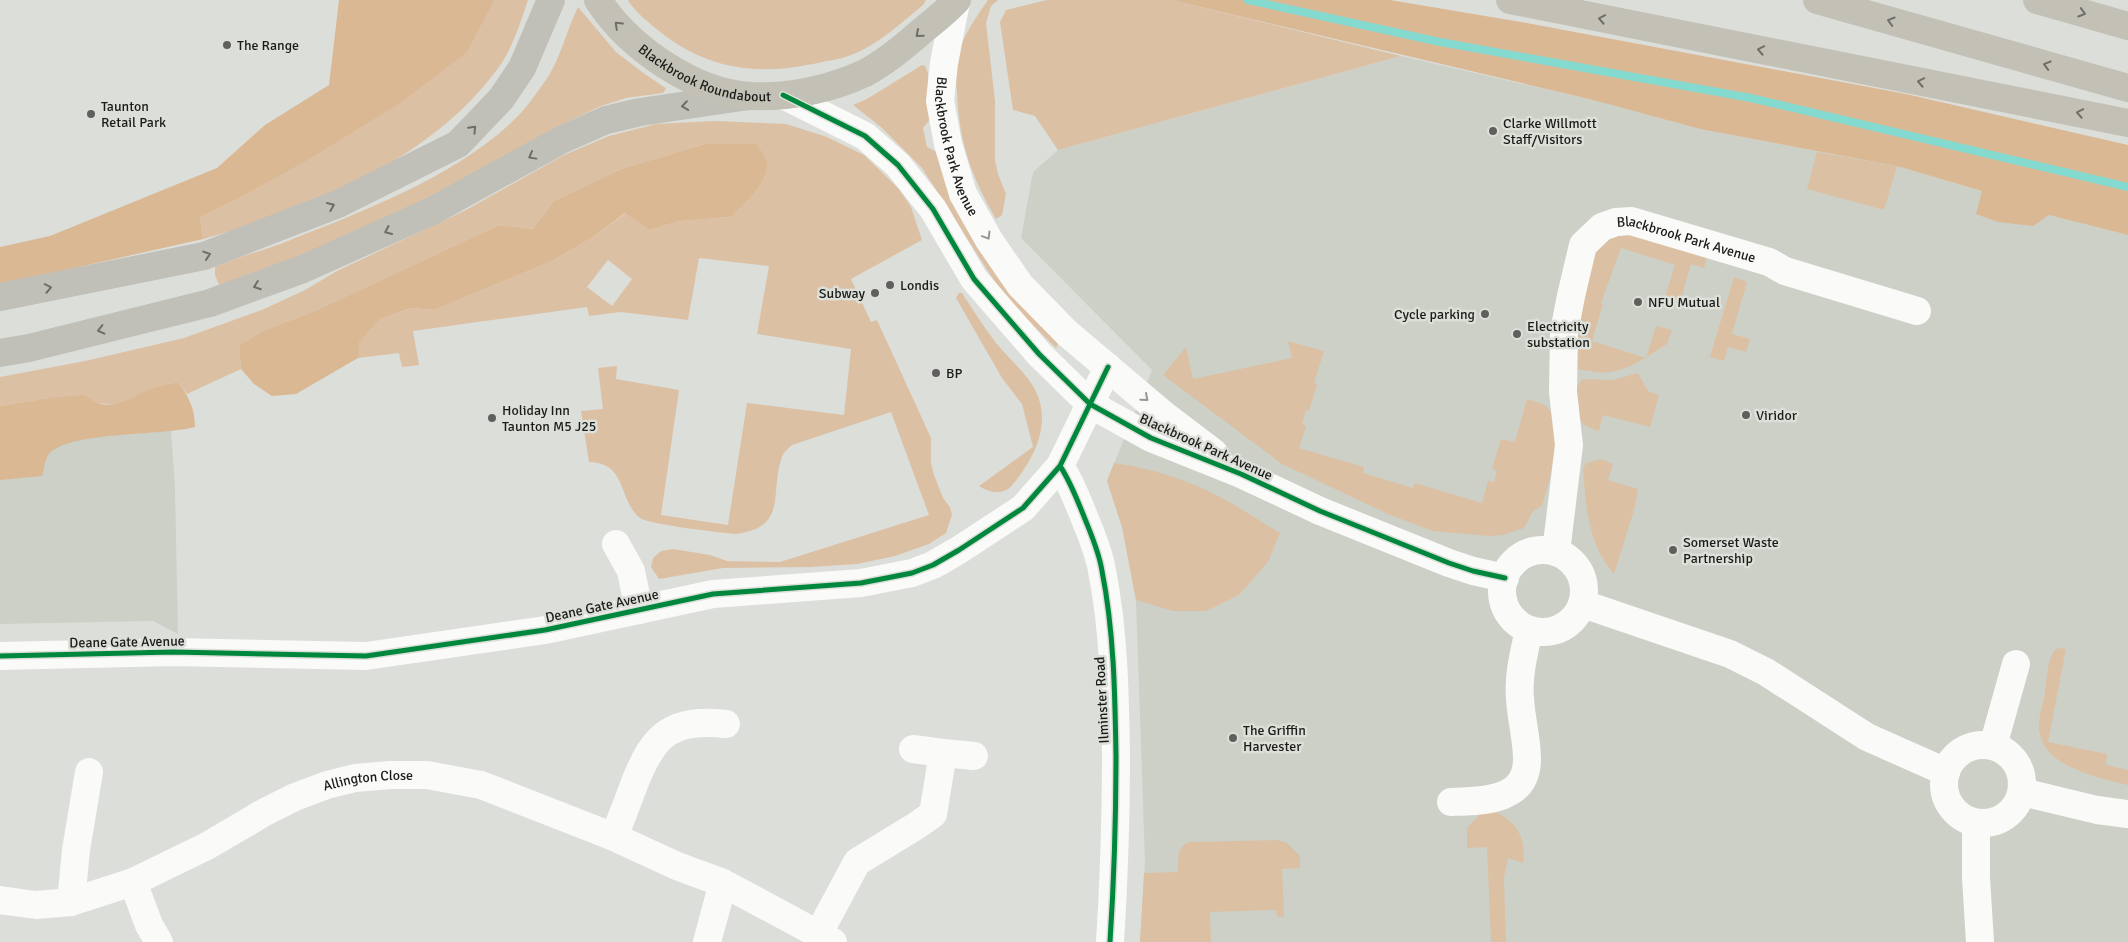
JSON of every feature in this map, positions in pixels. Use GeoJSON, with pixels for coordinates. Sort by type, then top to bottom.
{"type":"FeatureCollection","features":[{"type":"Feature","properties":{"kind":"highway","name":"Blackbrook Roundabout"},"geometry":{"type":"LineString","coordinates":[[598,0],[610,18],[654,58],[681,74],[724,92],[750,96],[783,95],[826,88],[866,72],[902,48],[956,1]]}},
{"type":"Feature","properties":{"kind":"highway"},"geometry":{"type":"LineString","coordinates":[[1510,0],[2128,123]]}},
{"type":"Feature","properties":{"kind":"highway"},"geometry":{"type":"LineString","coordinates":[[1817,0],[2128,88]]}},
{"type":"Feature","properties":{"kind":"highway"},"geometry":{"type":"LineString","coordinates":[[2037,0],[2128,26]]}},
{"type":"Feature","properties":{"kind":"main road"},"geometry":{"type":"LineString","coordinates":[[0,297],[204,256],[338,204],[458,144],[501,99],[517,76],[551,0]]}},
{"type":"Feature","properties":{"kind":"main road"},"geometry":{"type":"LineString","coordinates":[[0,354],[210,303],[302,269],[432,211],[561,140],[606,120],[640,112],[750,96]]}},
{"type":"Feature","properties":{"kind":"street","name":"Blackbrook Park Avenue"},"geometry":{"type":"LineString","coordinates":[[956,1],[944,63],[940,101],[948,144],[963,194],[989,240],[1020,285],[1067,333],[1164,415],[1241,474]]}},
{"type":"Feature","properties":{"kind":"street","name":"Blackbrook Park Avenue"},"geometry":{"type":"LineString","coordinates":[[783,95],[865,136],[898,165],[933,209],[974,279],[1038,354],[1090,404],[1151,438],[1241,474],[1320,511],[1448,563],[1505,578]]}},
{"type":"Feature","properties":{"kind":"street","name":"Blackbrook Park Avenue"},"geometry":{"type":"LineString","coordinates":[[1556,552],[1569,445],[1562,392],[1564,332],[1583,245],[1602,227],[1616,222],[1631,221],[1769,262],[1785,271],[1917,311]]}},
{"type":"Feature","properties":{"kind":"street","name":"Deane Gate Avenue"},"geometry":{"type":"LineString","coordinates":[[0,656],[173,652],[366,656],[545,630],[713,594],[861,583],[912,572],[933,565],[1023,508],[1060,466],[1108,367]]}},
{"type":"Feature","properties":{"kind":"street","name":"Ilminster Road"},"geometry":{"type":"LineString","coordinates":[[1060,466],[1069,479],[1095,544],[1102,570],[1110,628],[1115,710],[1116,800],[1115,864],[1110,942]]}},
{"type":"Feature","properties":{"kind":"street"},"geometry":{"type":"LineString","coordinates":[[616,544],[631,571],[639,610]]}},
{"type":"Feature","properties":{"kind":"street"},"geometry":{"type":"LineString","coordinates":[[1540,550],[1556,552],[1567,558],[1577,567],[1585,591],[1583,604],[1574,619],[1561,628],[1546,633],[1529,630],[1518,624],[1509,614],[1504,603],[1502,590],[1505,578],[1512,564],[1525,554],[1540,550]]}},
{"type":"Feature","properties":{"kind":"street"},"geometry":{"type":"LineString","coordinates":[[1583,604],[1730,654],[1766,672],[1867,737],[1946,772]]}},
{"type":"Feature","properties":{"kind":"street"},"geometry":{"type":"LineString","coordinates":[[1450,802],[1482,802],[1499,798],[1512,791],[1523,779],[1527,761],[1519,679],[1529,630]]}},
{"type":"Feature","properties":{"kind":"street"},"geometry":{"type":"LineString","coordinates":[[1993,746],[2016,664]]}},
{"type":"Feature","properties":{"kind":"street"},"geometry":{"type":"LineString","coordinates":[[614,837],[644,761],[654,744],[666,733],[686,724],[707,722],[726,724]]}},
{"type":"Feature","properties":{"kind":"street"},"geometry":{"type":"LineString","coordinates":[[1993,746],[2006,752],[2017,763],[2022,777],[2022,792],[2016,806],[2005,817],[1992,823],[1976,823],[1964,818],[1950,804],[1944,786],[1946,772],[1951,762],[1959,753],[1969,747],[1993,746]]}},
{"type":"Feature","properties":{"kind":"street"},"geometry":{"type":"LineString","coordinates":[[914,749],[974,756]]}},
{"type":"Feature","properties":{"kind":"street","name":"Allington Close"},"geometry":{"type":"LineString","coordinates":[[0,900],[36,905],[71,902],[133,882],[207,846],[295,797],[327,785],[355,778],[390,774],[427,775],[481,784],[614,837],[677,866],[723,883],[826,938],[857,862],[933,814],[943,753]]}},
{"type":"Feature","properties":{"kind":"street"},"geometry":{"type":"LineString","coordinates":[[71,902],[76,850],[89,772]]}},
{"type":"Feature","properties":{"kind":"street"},"geometry":{"type":"LineString","coordinates":[[2022,792],[2097,810],[2128,814]]}},
{"type":"Feature","properties":{"kind":"street"},"geometry":{"type":"LineString","coordinates":[[1976,823],[1976,878],[1980,942]]}},
{"type":"Feature","properties":{"kind":"street"},"geometry":{"type":"LineString","coordinates":[[133,882],[149,925],[159,942]]}},
{"type":"Feature","properties":{"kind":"street"},"geometry":{"type":"LineString","coordinates":[[707,942],[723,883]]}},
{"type":"Feature","properties":{"kind":"shaded area"},"geometry":{"type":"Polygon","coordinates":[[[339,0],[495,0],[468,51],[402,102],[304,162],[200,217],[203,239],[0,283],[0,247],[50,236],[217,168],[265,125],[329,85],[339,0]]]}},
{"type":"Feature","properties":{"kind":"shaded area"},"geometry":{"type":"Polygon","coordinates":[[[495,0],[528,0],[510,49],[493,75],[466,106],[434,133],[399,158],[362,179],[322,198],[282,214],[203,239],[200,217],[233,201],[468,51],[495,0]]]}},
{"type":"Feature","properties":{"kind":"shaded area"},"geometry":{"type":"Polygon","coordinates":[[[628,0],[926,0],[923,5],[889,33],[861,51],[848,56],[798,67],[754,69],[713,61],[693,53],[654,27],[636,11],[628,0]]]}},
{"type":"Feature","properties":{"kind":"shaded area"},"geometry":{"type":"Polygon","coordinates":[[[988,0],[998,0],[991,6],[986,23],[995,101],[995,160],[1006,194],[1002,215],[996,219],[973,173],[968,158],[960,127],[956,79],[957,58],[962,42],[988,0]]]}},
{"type":"Feature","properties":{"kind":"shaded area"},"geometry":{"type":"Polygon","coordinates":[[[1047,0],[1171,0],[1401,56],[1058,150],[1035,116],[1013,110],[1000,22],[1006,10],[1047,0]]]}},
{"type":"Feature","properties":{"kind":"shaded area"},"geometry":{"type":"Polygon","coordinates":[[[1171,0],[1390,0],[1521,22],[1906,94],[2128,145],[2128,235],[2049,215],[2033,226],[1998,222],[1976,214],[1982,191],[1897,166],[1700,129],[1593,100],[1171,0]]]}},
{"type":"Feature","properties":{"kind":"shaded area"},"geometry":{"type":"Polygon","coordinates":[[[578,7],[616,52],[666,88],[663,93],[626,98],[601,106],[561,125],[415,206],[261,272],[219,285],[215,275],[215,267],[283,243],[376,205],[438,174],[467,157],[494,137],[522,112],[546,80],[556,63],[578,7]]]}},
{"type":"Feature","properties":{"kind":"shaded area"},"geometry":{"type":"Polygon","coordinates":[[[1401,56],[1593,100],[1700,129],[1897,166],[1982,191],[2049,215],[2128,235],[2128,942],[1140,942],[1145,861],[1136,600],[1122,527],[1107,481],[1152,370],[1021,238],[1033,172],[1058,150],[1401,56]]]}},
{"type":"Feature","properties":{"kind":"shaded area"},"geometry":{"type":"Polygon","coordinates":[[[922,65],[925,66],[928,73],[932,117],[923,128],[927,147],[941,154],[1059,342],[1056,348],[1020,312],[995,282],[922,168],[881,127],[853,105],[867,99],[922,65]]]}},
{"type":"Feature","properties":{"kind":"shaded area"},"geometry":{"type":"Polygon","coordinates":[[[715,121],[786,124],[827,137],[864,155],[899,189],[911,207],[922,240],[851,279],[871,322],[877,320],[931,438],[931,463],[934,475],[952,515],[946,533],[929,544],[895,556],[857,564],[809,567],[723,568],[659,579],[651,567],[653,558],[661,551],[673,549],[710,555],[727,561],[780,562],[929,515],[891,412],[792,445],[782,457],[778,470],[774,506],[770,516],[764,524],[753,530],[736,534],[670,525],[640,518],[633,510],[616,475],[610,468],[589,462],[581,411],[603,409],[598,368],[617,366],[616,379],[679,390],[661,515],[728,525],[747,403],[844,415],[851,349],[757,334],[769,266],[699,258],[688,320],[621,312],[589,316],[587,307],[413,331],[419,365],[402,367],[399,353],[358,358],[358,342],[380,319],[411,308],[434,310],[552,261],[593,237],[626,213],[649,230],[680,221],[730,217],[705,144],[621,169],[554,201],[533,229],[499,225],[317,310],[263,331],[239,345],[241,369],[187,394],[178,382],[155,387],[117,405],[49,398],[0,406],[0,377],[85,361],[184,338],[264,309],[305,290],[337,271],[466,210],[564,155],[609,136],[656,124],[715,121]],[[608,260],[587,287],[612,306],[632,279],[608,260]]]}},
{"type":"Feature","properties":{"kind":"shaded area"},"geometry":{"type":"Polygon","coordinates":[[[705,144],[756,144],[765,157],[767,165],[761,182],[749,198],[730,217],[680,221],[649,230],[625,213],[593,237],[552,261],[434,310],[411,308],[380,319],[359,342],[358,358],[296,394],[272,396],[254,384],[241,369],[239,345],[263,331],[317,310],[499,225],[533,229],[554,201],[621,169],[705,144]]]}},
{"type":"Feature","properties":{"kind":"shaded area"},"geometry":{"type":"Polygon","coordinates":[[[1817,152],[1897,166],[1884,210],[1807,189],[1817,152]]]}},
{"type":"Feature","properties":{"kind":"shaded area"},"geometry":{"type":"Polygon","coordinates":[[[1625,233],[1707,257],[1704,268],[1691,264],[1680,302],[1665,297],[1675,265],[1621,248],[1601,303],[1603,304],[1592,341],[1645,358],[1626,368],[1611,372],[1576,369],[1583,302],[1591,266],[1597,251],[1604,242],[1611,237],[1625,233]]]}},
{"type":"Feature","properties":{"kind":"shaded area"},"geometry":{"type":"Polygon","coordinates":[[[1734,277],[1747,282],[1732,334],[1750,339],[1746,352],[1728,347],[1724,361],[1710,357],[1734,277]]]}},
{"type":"Feature","properties":{"kind":"shaded area"},"geometry":{"type":"Polygon","coordinates":[[[959,293],[962,293],[996,343],[1029,380],[1037,393],[1041,407],[1040,434],[1030,460],[1013,484],[1001,492],[992,492],[979,486],[1033,447],[1022,404],[1002,378],[956,298],[959,293]]]}},
{"type":"Feature","properties":{"kind":"shaded area"},"geometry":{"type":"Polygon","coordinates":[[[1656,326],[1672,330],[1667,344],[1646,357],[1656,326]]]}},
{"type":"Feature","properties":{"kind":"shaded area"},"geometry":{"type":"Polygon","coordinates":[[[1288,341],[1324,351],[1314,383],[1317,384],[1309,411],[1306,410],[1302,424],[1306,426],[1299,448],[1364,467],[1363,473],[1413,488],[1415,483],[1482,503],[1488,481],[1494,482],[1497,471],[1492,469],[1501,439],[1515,442],[1527,399],[1546,406],[1554,420],[1555,444],[1554,458],[1542,506],[1533,511],[1524,528],[1503,535],[1489,536],[1432,531],[1388,514],[1282,464],[1163,375],[1186,347],[1193,379],[1292,358],[1288,341]]]}},
{"type":"Feature","properties":{"kind":"shaded area"},"geometry":{"type":"Polygon","coordinates":[[[1638,373],[1648,391],[1659,395],[1650,427],[1603,415],[1599,431],[1584,425],[1578,415],[1576,387],[1583,379],[1613,380],[1638,373]]]}},
{"type":"Feature","properties":{"kind":"shaded area"},"geometry":{"type":"Polygon","coordinates":[[[178,382],[191,403],[195,427],[76,441],[60,447],[49,454],[42,476],[0,480],[0,406],[49,398],[85,395],[94,401],[112,405],[155,387],[178,382]]]}},
{"type":"Feature","properties":{"kind":"shaded area"},"geometry":{"type":"Polygon","coordinates":[[[100,430],[171,431],[175,489],[178,634],[153,621],[0,624],[0,447],[100,430]]]}},
{"type":"Feature","properties":{"kind":"shaded area"},"geometry":{"type":"Polygon","coordinates":[[[1601,459],[1613,464],[1608,480],[1638,489],[1634,510],[1614,574],[1605,563],[1594,538],[1585,497],[1583,469],[1586,463],[1601,459]]]}},
{"type":"Feature","properties":{"kind":"shaded area"},"geometry":{"type":"Polygon","coordinates":[[[1114,463],[1155,471],[1195,485],[1228,501],[1280,533],[1268,562],[1239,595],[1206,611],[1173,611],[1136,600],[1122,527],[1107,481],[1114,463]]]}},
{"type":"Feature","properties":{"kind":"shaded area"},"geometry":{"type":"Polygon","coordinates":[[[2057,648],[2066,649],[2048,742],[2107,754],[2106,765],[2128,770],[2128,785],[2102,779],[2074,769],[2061,762],[2043,743],[2039,730],[2040,716],[2049,662],[2057,648]]]}},
{"type":"Feature","properties":{"kind":"shaded area"},"geometry":{"type":"Polygon","coordinates":[[[1493,811],[1508,819],[1514,825],[1521,838],[1524,854],[1523,863],[1508,858],[1504,877],[1506,942],[1491,942],[1487,847],[1467,848],[1467,828],[1480,814],[1493,811]]]}},
{"type":"Feature","properties":{"kind":"shaded area"},"geometry":{"type":"Polygon","coordinates":[[[1278,840],[1287,843],[1300,856],[1300,868],[1282,869],[1284,917],[1277,917],[1276,910],[1210,912],[1211,942],[1140,942],[1144,873],[1178,872],[1180,851],[1189,842],[1278,840]]]}},
{"type":"Feature","properties":{"kind":"waterway"},"geometry":{"type":"LineString","coordinates":[[1248,0],[1440,42],[1751,98],[2128,187]]}},
{"type":"Feature","properties":{"kind":"cycle path"},"geometry":{"type":"LineString","coordinates":[[783,95],[865,136],[898,165],[933,209],[974,279],[1039,354],[1090,404],[1151,438],[1241,474],[1320,511],[1449,563],[1473,571],[1505,578]]}},
{"type":"Feature","properties":{"kind":"cycle path"},"geometry":{"type":"LineString","coordinates":[[0,656],[173,652],[366,656],[545,630],[713,594],[861,583],[912,573],[933,565],[959,550],[1023,508],[1060,466],[1108,367]]}},
{"type":"Feature","properties":{"kind":"cycle path"},"geometry":{"type":"LineString","coordinates":[[1060,466],[1073,489],[1097,549],[1109,617],[1114,686],[1116,756],[1110,942]]}},
{"type":"Feature","properties":{"kind":"place","name":"The Range"},"geometry":{"type":"Point","coordinates":[227,45]}},
{"type":"Feature","properties":{"kind":"place","name":"Taunton Retail Park"},"geometry":{"type":"Point","coordinates":[91,114]}},
{"type":"Feature","properties":{"kind":"place","name":"Clarke Willmott Staff/Visitors"},"geometry":{"type":"Point","coordinates":[1493,131]}},
{"type":"Feature","properties":{"kind":"place","name":"Londis"},"geometry":{"type":"Point","coordinates":[890,285]}},
{"type":"Feature","properties":{"kind":"place","name":"Subway"},"geometry":{"type":"Point","coordinates":[875,293]}},
{"type":"Feature","properties":{"kind":"place","name":"NFU Mutual"},"geometry":{"type":"Point","coordinates":[1638,302]}},
{"type":"Feature","properties":{"kind":"place","name":"Cycle parking"},"geometry":{"type":"Point","coordinates":[1485,314]}},
{"type":"Feature","properties":{"kind":"place","name":"Electricity substation"},"geometry":{"type":"Point","coordinates":[1517,334]}},
{"type":"Feature","properties":{"kind":"place","name":"BP"},"geometry":{"type":"Point","coordinates":[936,373]}},
{"type":"Feature","properties":{"kind":"place","name":"Viridor"},"geometry":{"type":"Point","coordinates":[1746,415]}},
{"type":"Feature","properties":{"kind":"place","name":"Holiday Inn Taunton M5 J25"},"geometry":{"type":"Point","coordinates":[492,418]}},
{"type":"Feature","properties":{"kind":"place","name":"Somerset Waste Partnership"},"geometry":{"type":"Point","coordinates":[1673,550]}},
{"type":"Feature","properties":{"kind":"place","name":"The Griffin Harvester"},"geometry":{"type":"Point","coordinates":[1233,738]}}]}
